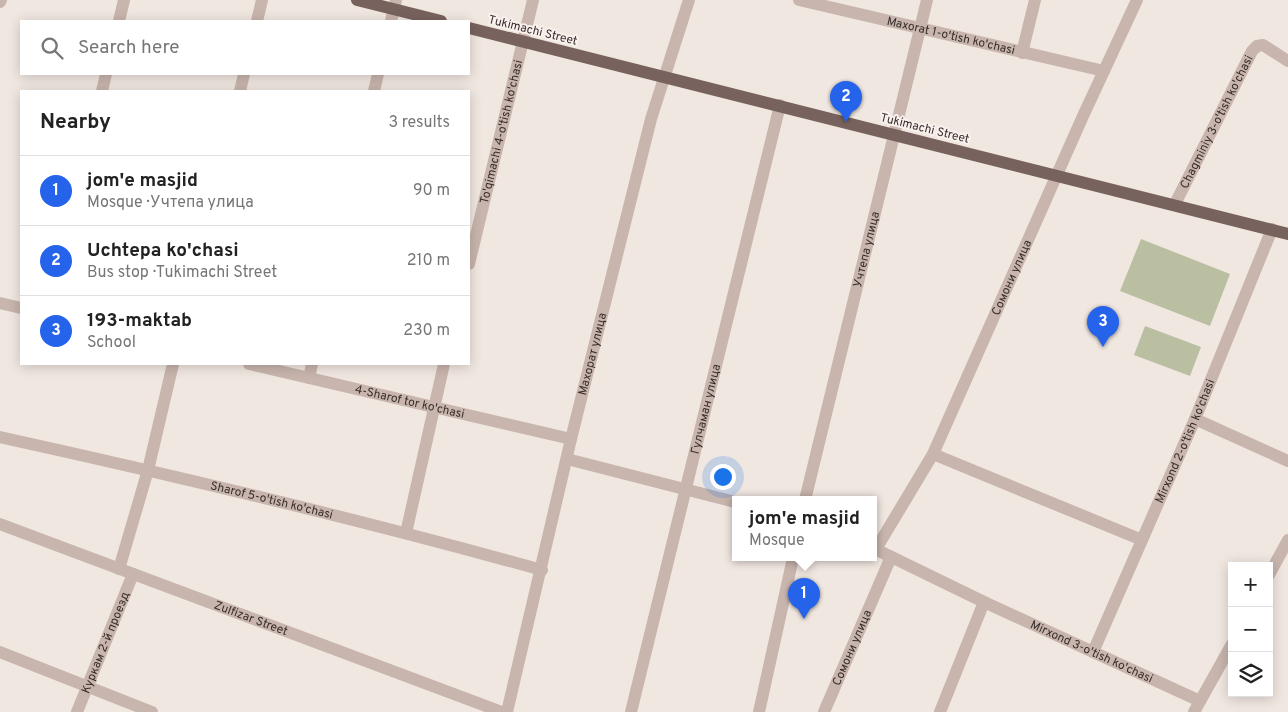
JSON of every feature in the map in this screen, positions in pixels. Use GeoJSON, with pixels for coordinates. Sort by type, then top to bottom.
{"type":"FeatureCollection","features":[{"type":"Feature","properties":{"kind":"main road"},"geometry":{"type":"LineString","coordinates":[[357,0],[437,20]]}},
{"type":"Feature","properties":{"kind":"main road","name":"Tukimachi Street"},"geometry":{"type":"LineString","coordinates":[[470,28],[664,78],[1057,174],[1288,234]]}},
{"type":"Feature","properties":{"kind":"street"},"geometry":{"type":"LineString","coordinates":[[119,20],[124,0]]}},
{"type":"Feature","properties":{"kind":"street"},"geometry":{"type":"LineString","coordinates":[[257,20],[262,0]]}},
{"type":"Feature","properties":{"kind":"street","name":"To'qimachi 4-o'tish ko'chasi"},"geometry":{"type":"LineString","coordinates":[[470,260],[533,0]]}},
{"type":"Feature","properties":{"kind":"street","name":"Махорат улица"},"geometry":{"type":"LineString","coordinates":[[507,712],[542,570],[571,439],[651,119],[689,0]]}},
{"type":"Feature","properties":{"kind":"street","name":"Учтепа улица"},"geometry":{"type":"LineString","coordinates":[[806,496],[894,134],[903,106],[927,0]]}},
{"type":"Feature","properties":{"kind":"street"},"geometry":{"type":"LineString","coordinates":[[1022,53],[1035,0]]}},
{"type":"Feature","properties":{"kind":"street","name":"Сомони улица"},"geometry":{"type":"LineString","coordinates":[[877,544],[933,454],[1057,174],[1137,0]]}},
{"type":"Feature","properties":{"kind":"street","name":"Maxorat 1-o'tish ko'chasi"},"geometry":{"type":"LineString","coordinates":[[805,1],[1022,53],[1104,70]]}},
{"type":"Feature","properties":{"kind":"street","name":"Chagminiy 3-o'tish ko'chasi"},"geometry":{"type":"LineString","coordinates":[[1175,204],[1252,51],[1257,46],[1263,45],[1288,60]]}},
{"type":"Feature","properties":{"kind":"street"},"geometry":{"type":"LineString","coordinates":[[102,90],[106,75]]}},
{"type":"Feature","properties":{"kind":"street"},"geometry":{"type":"LineString","coordinates":[[240,90],[244,75]]}},
{"type":"Feature","properties":{"kind":"street"},"geometry":{"type":"LineString","coordinates":[[374,90],[378,75]]}},
{"type":"Feature","properties":{"kind":"street","name":"Гулчаман улица"},"geometry":{"type":"LineString","coordinates":[[631,712],[780,105]]}},
{"type":"Feature","properties":{"kind":"street","name":"Mirxond 2-o'tish ko'chasi"},"geometry":{"type":"LineString","coordinates":[[1093,652],[1195,419],[1272,229]]}},
{"type":"Feature","properties":{"kind":"street"},"geometry":{"type":"LineString","coordinates":[[0,303],[20,308]]}},
{"type":"Feature","properties":{"kind":"street"},"geometry":{"type":"LineString","coordinates":[[120,569],[148,470],[173,365]]}},
{"type":"Feature","properties":{"kind":"street","name":"4-Sharof tor ko'chasi"},"geometry":{"type":"LineString","coordinates":[[253,365],[571,439]]}},
{"type":"Feature","properties":{"kind":"street"},"geometry":{"type":"LineString","coordinates":[[309,378],[312,365]]}},
{"type":"Feature","properties":{"kind":"street"},"geometry":{"type":"LineString","coordinates":[[406,532],[444,365]]}},
{"type":"Feature","properties":{"kind":"street"},"geometry":{"type":"LineString","coordinates":[[1195,419],[1288,461]]}},
{"type":"Feature","properties":{"kind":"street","name":"Sharof 5-o'tish ko'chasi"},"geometry":{"type":"LineString","coordinates":[[0,437],[148,470],[406,532],[542,570]]}},
{"type":"Feature","properties":{"kind":"street"},"geometry":{"type":"LineString","coordinates":[[933,454],[1142,540]]}},
{"type":"Feature","properties":{"kind":"street"},"geometry":{"type":"LineString","coordinates":[[567,458],[732,501]]}},
{"type":"Feature","properties":{"kind":"street","name":"Zulfizar Street"},"geometry":{"type":"LineString","coordinates":[[0,524],[502,712]]}},
{"type":"Feature","properties":{"kind":"street"},"geometry":{"type":"LineString","coordinates":[[1273,568],[1288,540]]}},
{"type":"Feature","properties":{"kind":"street","name":"Mirxond 3-o'tish ko'chasi"},"geometry":{"type":"LineString","coordinates":[[877,550],[1093,652],[1197,707]]}},
{"type":"Feature","properties":{"kind":"street","name":"Сомони улица"},"geometry":{"type":"LineString","coordinates":[[824,712],[891,557]]}},
{"type":"Feature","properties":{"kind":"street"},"geometry":{"type":"LineString","coordinates":[[759,712],[791,561]]}},
{"type":"Feature","properties":{"kind":"street","name":"Куркам 2-й проезд"},"geometry":{"type":"LineString","coordinates":[[77,712],[133,574]]}},
{"type":"Feature","properties":{"kind":"street"},"geometry":{"type":"LineString","coordinates":[[940,712],[984,602]]}},
{"type":"Feature","properties":{"kind":"street"},"geometry":{"type":"LineString","coordinates":[[1197,707],[1228,651]]}},
{"type":"Feature","properties":{"kind":"street"},"geometry":{"type":"LineString","coordinates":[[0,652],[152,712]]}},
{"type":"Feature","properties":{"kind":"green space"},"geometry":{"type":"Polygon","coordinates":[[[1141,239],[1230,274],[1210,326],[1120,291],[1141,239]]]}},
{"type":"Feature","properties":{"kind":"green space"},"geometry":{"type":"Polygon","coordinates":[[[1145,326],[1201,347],[1190,376],[1134,355],[1145,326]]]}},
{"type":"Feature","properties":{"kind":"place","name":"Uchtepa ko'chasi"},"geometry":{"type":"Point","coordinates":[846,122]}},
{"type":"Feature","properties":{"kind":"place","name":"193-maktab"},"geometry":{"type":"Point","coordinates":[1103,347]}},
{"type":"Feature","properties":{"kind":"place","name":"jom'e masjid"},"geometry":{"type":"Point","coordinates":[804,619]}}]}
